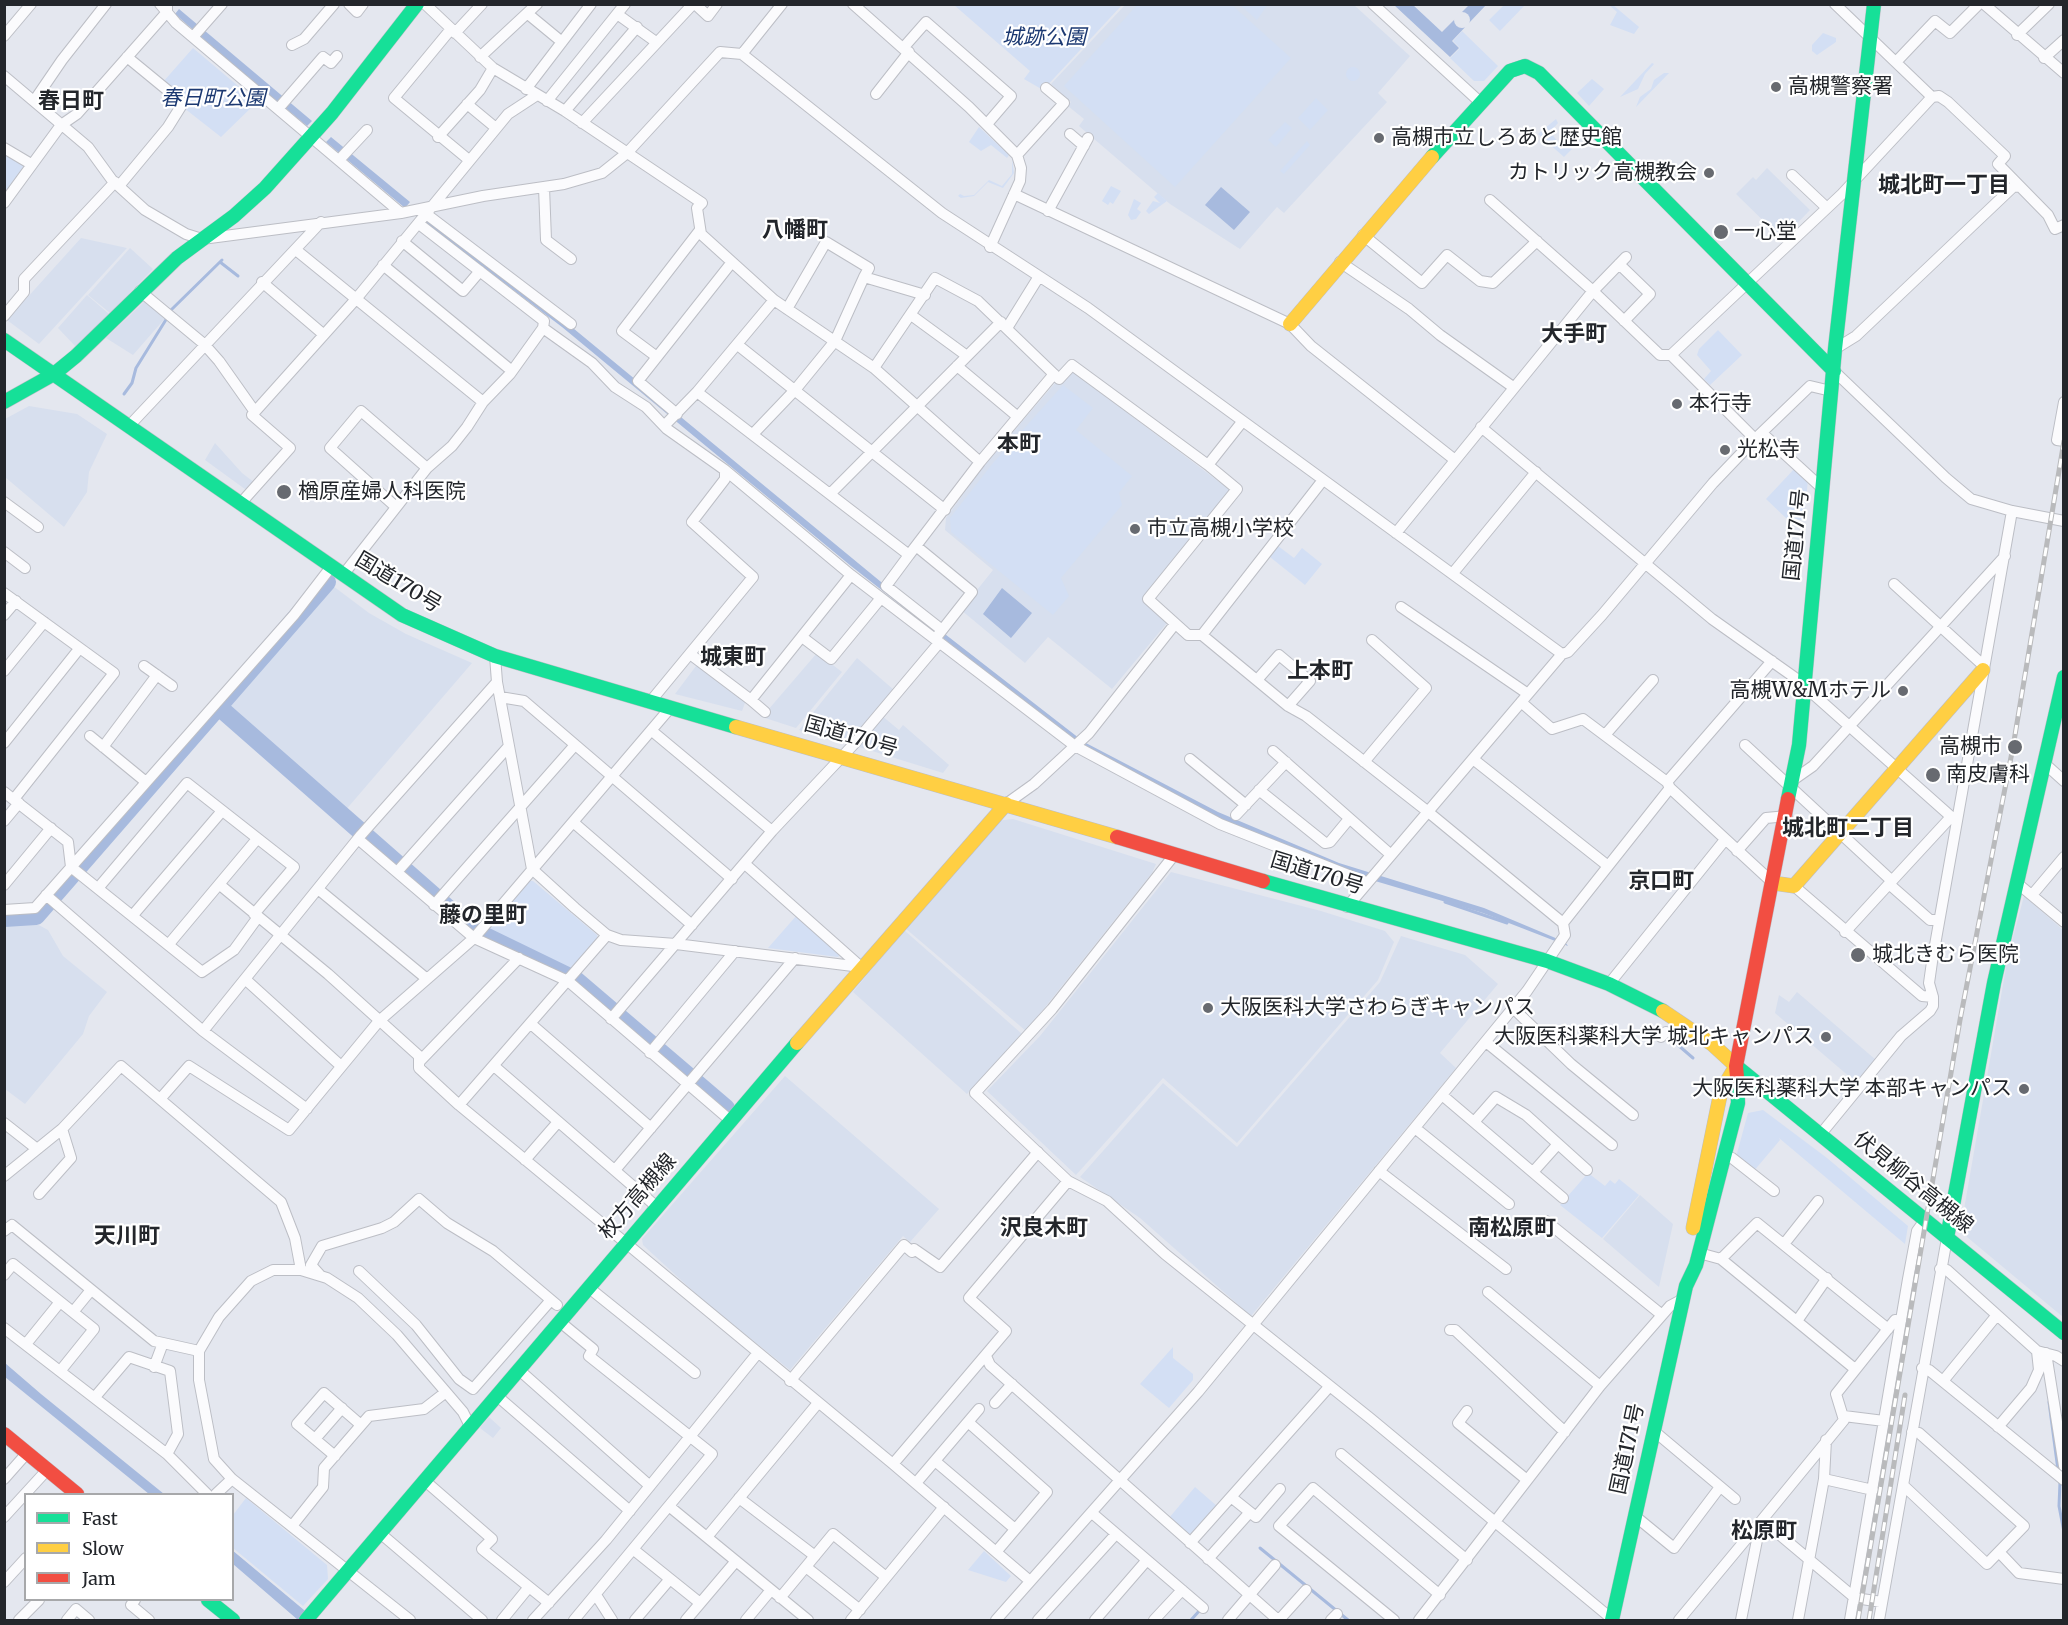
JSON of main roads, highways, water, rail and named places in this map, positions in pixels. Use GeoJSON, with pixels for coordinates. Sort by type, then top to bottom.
{"type":"FeatureCollection","features":[{"type":"Feature","properties":{"kind":"main road"},"geometry":{"type":"LineString","coordinates":[[4,402],[54,374],[76,356],[140,291],[202,239],[234,216],[265,188],[312,137],[417,4]]}},
{"type":"Feature","properties":{"kind":"main road","name":"国道171号"},"geometry":{"type":"LineString","coordinates":[[1613,1620],[1685,1293],[1699,1253],[1738,1103],[1736,1066],[1787,816],[1804,687],[1835,350],[1874,4]]}},
{"type":"Feature","properties":{"kind":"main road"},"geometry":{"type":"LineString","coordinates":[[1290,324],[1363,235],[1481,103],[1514,68],[1525,66],[1535,69],[1834,371]]}},
{"type":"Feature","properties":{"kind":"main road","name":"国道170号"},"geometry":{"type":"LineString","coordinates":[[4,340],[402,615],[495,656],[1006,804],[1347,907],[1547,961],[1649,1002],[1712,1044],[1736,1066]]}},
{"type":"Feature","properties":{"kind":"main road"},"geometry":{"type":"LineString","coordinates":[[1773,883],[1794,886],[1983,668]]}},
{"type":"Feature","properties":{"kind":"main road"},"geometry":{"type":"LineString","coordinates":[[1947,1238],[1994,983],[2044,763],[2061,706],[2064,677]]}},
{"type":"Feature","properties":{"kind":"main road","name":"枚方高槻線"},"geometry":{"type":"LineString","coordinates":[[313,1617],[347,1571],[518,1369],[861,967],[1006,804]]}},
{"type":"Feature","properties":{"kind":"main road","name":"国道171号"},"geometry":{"type":"LineString","coordinates":[[1685,1293],[1688,1254],[1718,1102],[1721,1091],[1736,1066]]}},
{"type":"Feature","properties":{"kind":"main road","name":"伏見柳谷高槻線"},"geometry":{"type":"LineString","coordinates":[[1736,1066],[2064,1333]]}},
{"type":"Feature","properties":{"kind":"main road"},"geometry":{"type":"LineString","coordinates":[[4,1434],[76,1493]]}},
{"type":"Feature","properties":{"kind":"main road"},"geometry":{"type":"LineString","coordinates":[[210,1601],[233,1620]]}},
{"type":"Feature","properties":{"kind":"water"},"geometry":{"type":"Polygon","coordinates":[[[1394,5],[1413,5],[1442,32],[1469,5],[1486,5],[1452,41],[1459,48],[1450,57],[1394,5]]]}},
{"type":"Feature","properties":{"kind":"water"},"geometry":{"type":"Polygon","coordinates":[[[179,9],[312,121],[307,126],[232,64],[175,14],[179,9]]]}},
{"type":"Feature","properties":{"kind":"water"},"geometry":{"type":"Polygon","coordinates":[[[331,137],[410,202],[405,208],[326,142],[331,137]]]}},
{"type":"Feature","properties":{"kind":"water"},"geometry":{"type":"Polygon","coordinates":[[[1221,187],[1250,212],[1234,230],[1205,205],[1221,187]]]}},
{"type":"Feature","properties":{"kind":"water"},"geometry":{"type":"Polygon","coordinates":[[[429,217],[562,319],[932,624],[1084,742],[1218,812],[1339,863],[1484,908],[1565,942],[1568,946],[1483,913],[1365,878],[1220,819],[1083,748],[851,566],[562,327],[425,223],[429,217]]]}},
{"type":"Feature","properties":{"kind":"water"},"geometry":{"type":"Polygon","coordinates":[[[1002,588],[1032,613],[1011,638],[983,614],[1002,588]]]}},
{"type":"Feature","properties":{"kind":"water"},"geometry":{"type":"Polygon","coordinates":[[[5,1363],[163,1493],[148,1493],[5,1377],[5,1363]]]}},
{"type":"Feature","properties":{"kind":"water"},"geometry":{"type":"Polygon","coordinates":[[[234,1552],[316,1620],[298,1620],[234,1565],[234,1552]]]}},
{"type":"Feature","properties":{"kind":"waterway"},"geometry":{"type":"LineString","coordinates":[[170,311],[222,260]]}},
{"type":"Feature","properties":{"kind":"waterway"},"geometry":{"type":"LineString","coordinates":[[220,262],[238,276]]}},
{"type":"Feature","properties":{"kind":"waterway"},"geometry":{"type":"LineString","coordinates":[[124,394],[132,383],[136,368],[167,318]]}},
{"type":"Feature","properties":{"kind":"waterway"},"geometry":{"type":"LineString","coordinates":[[4,918],[36,916],[327,582]]}},
{"type":"Feature","properties":{"kind":"waterway"},"geometry":{"type":"LineString","coordinates":[[220,708],[473,930],[576,980],[726,1108]]}},
{"type":"Feature","properties":{"kind":"waterway"},"geometry":{"type":"LineString","coordinates":[[1445,902],[1507,923]]}},
{"type":"Feature","properties":{"kind":"waterway"},"geometry":{"type":"LineString","coordinates":[[1671,1039],[1693,1058]]}},
{"type":"Feature","properties":{"kind":"waterway"},"geometry":{"type":"LineString","coordinates":[[2049,1402],[2058,1470]]}},
{"type":"Feature","properties":{"kind":"waterway"},"geometry":{"type":"LineString","coordinates":[[2060,1482],[2059,1506],[2064,1532]]}},
{"type":"Feature","properties":{"kind":"waterway"},"geometry":{"type":"LineString","coordinates":[[1260,1548],[1348,1620]]}},
{"type":"Feature","properties":{"kind":"waterway"},"geometry":{"type":"LineString","coordinates":[[1191,1620],[1200,1610]]}},
{"type":"Feature","properties":{"kind":"railway"},"geometry":{"type":"LineString","coordinates":[[1858,1620],[1960,1020],[2013,747],[2064,441]]}},
{"type":"Feature","properties":{"kind":"railway"},"geometry":{"type":"LineString","coordinates":[[1869,1620],[1905,1395]]}},
{"type":"Feature","properties":{"kind":"place","name":"高槻警察署"},"geometry":{"type":"Point","coordinates":[1776,87]}},
{"type":"Feature","properties":{"kind":"place","name":"高槻市立しろあと歴史館"},"geometry":{"type":"Point","coordinates":[1379,138]}},
{"type":"Feature","properties":{"kind":"place","name":"カトリック高槻教会"},"geometry":{"type":"Point","coordinates":[1709,173]}},
{"type":"Feature","properties":{"kind":"place","name":"一心堂"},"geometry":{"type":"Point","coordinates":[1721,232]}},
{"type":"Feature","properties":{"kind":"place","name":"本行寺"},"geometry":{"type":"Point","coordinates":[1677,404]}},
{"type":"Feature","properties":{"kind":"place","name":"光松寺"},"geometry":{"type":"Point","coordinates":[1725,450]}},
{"type":"Feature","properties":{"kind":"place","name":"楢原産婦人科医院"},"geometry":{"type":"Point","coordinates":[284,492]}},
{"type":"Feature","properties":{"kind":"place","name":"市立高槻小学校"},"geometry":{"type":"Point","coordinates":[1135,529]}},
{"type":"Feature","properties":{"kind":"place","name":"高槻W&Mホテル"},"geometry":{"type":"Point","coordinates":[1903,691]}},
{"type":"Feature","properties":{"kind":"place","name":"高槻市"},"geometry":{"type":"Point","coordinates":[2015,747]}},
{"type":"Feature","properties":{"kind":"place","name":"南皮膚科"},"geometry":{"type":"Point","coordinates":[1933,775]}},
{"type":"Feature","properties":{"kind":"place","name":"城北きむら医院"},"geometry":{"type":"Point","coordinates":[1858,955]}},
{"type":"Feature","properties":{"kind":"place","name":"大阪医科大学さわらぎキャンパス"},"geometry":{"type":"Point","coordinates":[1208,1008]}},
{"type":"Feature","properties":{"kind":"place","name":"大阪医科薬科大学 城北キャンパス"},"geometry":{"type":"Point","coordinates":[1826,1037]}},
{"type":"Feature","properties":{"kind":"place","name":"大阪医科薬科大学 本部キャンパス"},"geometry":{"type":"Point","coordinates":[2024,1089]}},
{"type":"Feature","properties":{"kind":"district","name":"春日町"},"geometry":{"type":"Point","coordinates":[71,102]}},
{"type":"Feature","properties":{"kind":"district","name":"城北町一丁目"},"geometry":{"type":"Point","coordinates":[1944,186]}},
{"type":"Feature","properties":{"kind":"district","name":"八幡町"},"geometry":{"type":"Point","coordinates":[795,231]}},
{"type":"Feature","properties":{"kind":"district","name":"大手町"},"geometry":{"type":"Point","coordinates":[1574,335]}},
{"type":"Feature","properties":{"kind":"district","name":"本町"},"geometry":{"type":"Point","coordinates":[1019,445]}},
{"type":"Feature","properties":{"kind":"district","name":"城東町"},"geometry":{"type":"Point","coordinates":[733,658]}},
{"type":"Feature","properties":{"kind":"district","name":"上本町"},"geometry":{"type":"Point","coordinates":[1320,672]}},
{"type":"Feature","properties":{"kind":"district","name":"城北町二丁目"},"geometry":{"type":"Point","coordinates":[1848,829]}},
{"type":"Feature","properties":{"kind":"district","name":"京口町"},"geometry":{"type":"Point","coordinates":[1661,882]}},
{"type":"Feature","properties":{"kind":"district","name":"藤の里町"},"geometry":{"type":"Point","coordinates":[483,916]}},
{"type":"Feature","properties":{"kind":"district","name":"沢良木町"},"geometry":{"type":"Point","coordinates":[1044,1229]}},
{"type":"Feature","properties":{"kind":"district","name":"南松原町"},"geometry":{"type":"Point","coordinates":[1512,1229]}},
{"type":"Feature","properties":{"kind":"district","name":"天川町"},"geometry":{"type":"Point","coordinates":[127,1237]}},
{"type":"Feature","properties":{"kind":"district","name":"松原町"},"geometry":{"type":"Point","coordinates":[1764,1532]}},
{"type":"Feature","properties":{"kind":"park label","name":"城跡公園"},"geometry":{"type":"Point","coordinates":[1044,38]}},
{"type":"Feature","properties":{"kind":"park label","name":"春日町公園"},"geometry":{"type":"Point","coordinates":[213,99]}}]}
